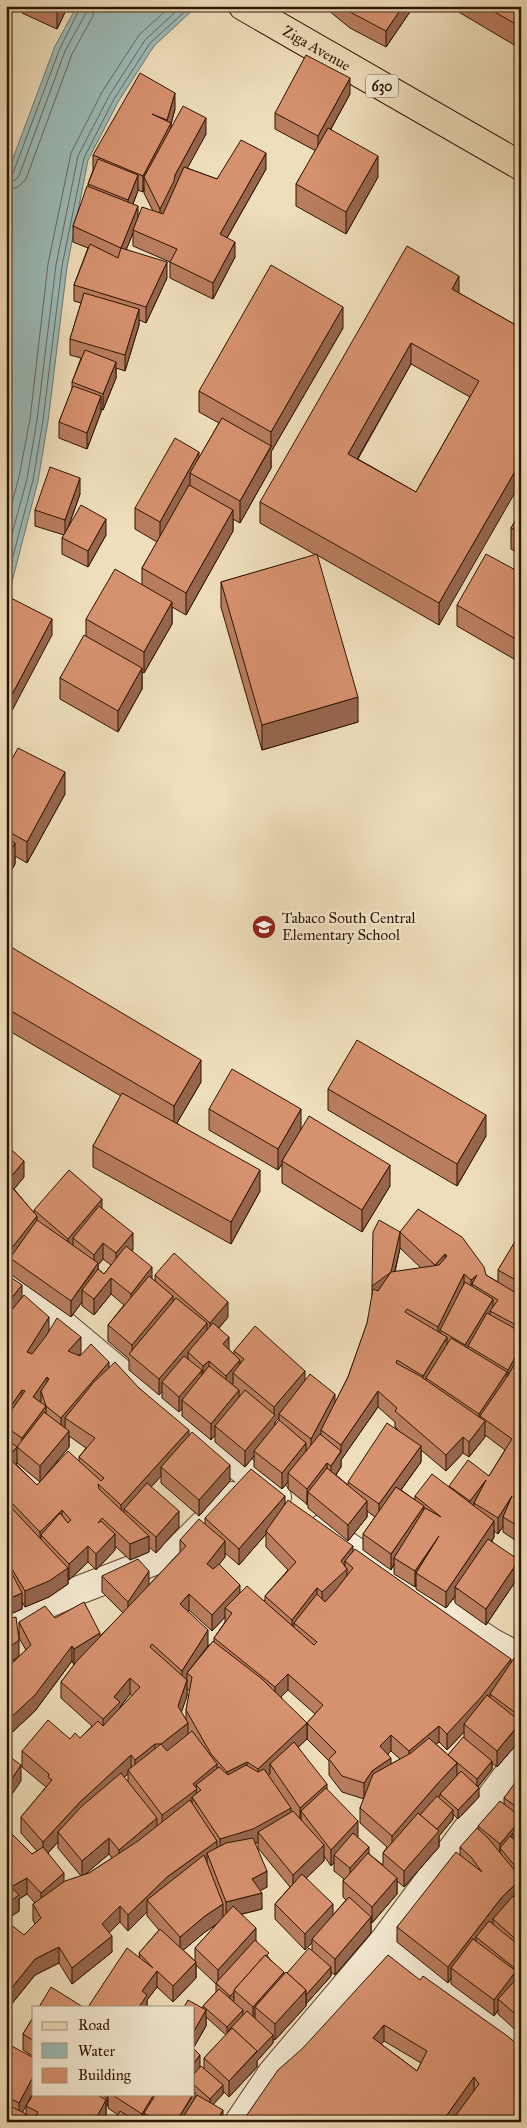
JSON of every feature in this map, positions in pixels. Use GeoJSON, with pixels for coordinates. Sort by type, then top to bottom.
{"type":"FeatureCollection","features":[{"type":"Feature","properties":{"kind":"main road","name":"Ziga Avenue"},"geometry":{"type":"LineString","coordinates":[[242,6],[521,166]]}},
{"type":"Feature","properties":{"kind":"street"},"geometry":{"type":"LineString","coordinates":[[6,1277],[251,1478],[483,1636],[521,1658]]}},
{"type":"Feature","properties":{"kind":"street"},"geometry":{"type":"LineString","coordinates":[[6,1622],[79,1590],[175,1553],[251,1478]]}},
{"type":"Feature","properties":{"kind":"street"},"geometry":{"type":"LineString","coordinates":[[239,2122],[272,2073],[383,1942],[521,1757]]}},
{"type":"Feature","properties":{"kind":"street"},"geometry":{"type":"LineString","coordinates":[[383,1942],[521,2047]]}},
{"type":"Feature","properties":{"kind":"water"},"geometry":{"type":"Polygon","coordinates":[[[77,6],[197,6],[154,46],[118,102],[88,160],[67,267],[48,421],[38,481],[6,605],[6,177],[55,46],[77,6]]]}},
{"type":"Feature","properties":{"kind":"building"},"geometry":{"type":"Polygon","coordinates":[[[343,6],[403,6],[386,31],[350,12],[343,6]]]}},
{"type":"Feature","properties":{"kind":"building"},"geometry":{"type":"Polygon","coordinates":[[[484,6],[521,6],[521,27],[484,6]]]}},
{"type":"Feature","properties":{"kind":"building"},"geometry":{"type":"Polygon","coordinates":[[[306,55],[350,78],[318,136],[275,113],[306,55]]]}},
{"type":"Feature","properties":{"kind":"building"},"geometry":{"type":"Polygon","coordinates":[[[140,73],[175,93],[167,120],[152,114],[171,123],[143,176],[93,155],[140,73]]]}},
{"type":"Feature","properties":{"kind":"building"},"geometry":{"type":"Polygon","coordinates":[[[183,106],[206,118],[175,175],[174,181],[160,209],[144,177],[183,106]]]}},
{"type":"Feature","properties":{"kind":"building"},"geometry":{"type":"Polygon","coordinates":[[[328,128],[378,156],[346,212],[296,184],[328,128]]]}},
{"type":"Feature","properties":{"kind":"building"},"geometry":{"type":"Polygon","coordinates":[[[241,140],[266,153],[220,234],[235,242],[213,283],[170,262],[177,249],[133,230],[142,207],[163,214],[184,167],[217,179],[241,140]]]}},
{"type":"Feature","properties":{"kind":"building"},"geometry":{"type":"Polygon","coordinates":[[[98,159],[138,175],[128,200],[88,184],[98,159]]]}},
{"type":"Feature","properties":{"kind":"building"},"geometry":{"type":"Polygon","coordinates":[[[87,186],[138,206],[121,248],[73,226],[87,186]]]}},
{"type":"Feature","properties":{"kind":"building"},"geometry":{"type":"Polygon","coordinates":[[[90,244],[118,258],[121,248],[167,262],[146,307],[74,285],[90,244]]]}},
{"type":"Feature","properties":{"kind":"building"},"geometry":{"type":"Polygon","coordinates":[[[407,246],[459,276],[452,289],[521,328],[521,461],[439,603],[260,502],[407,246]],[[411,343],[348,454],[416,492],[479,381],[411,343]]]}},
{"type":"Feature","properties":{"kind":"building"},"geometry":{"type":"Polygon","coordinates":[[[271,265],[343,307],[271,432],[199,391],[271,265]]]}},
{"type":"Feature","properties":{"kind":"building"},"geometry":{"type":"Polygon","coordinates":[[[84,293],[139,309],[125,355],[70,339],[84,293]]]}},
{"type":"Feature","properties":{"kind":"building"},"geometry":{"type":"Polygon","coordinates":[[[85,350],[116,362],[103,394],[72,382],[85,350]]]}},
{"type":"Feature","properties":{"kind":"building"},"geometry":{"type":"Polygon","coordinates":[[[73,386],[101,396],[87,433],[59,422],[73,386]]]}},
{"type":"Feature","properties":{"kind":"building"},"geometry":{"type":"Polygon","coordinates":[[[222,418],[271,446],[240,501],[190,473],[222,418]]]}},
{"type":"Feature","properties":{"kind":"building"},"geometry":{"type":"Polygon","coordinates":[[[175,438],[199,452],[160,522],[135,508],[175,438]]]}},
{"type":"Feature","properties":{"kind":"building"},"geometry":{"type":"Polygon","coordinates":[[[50,467],[80,478],[65,520],[35,510],[50,467]]]}},
{"type":"Feature","properties":{"kind":"building"},"geometry":{"type":"Polygon","coordinates":[[[189,485],[233,510],[186,593],[142,568],[189,485]]]}},
{"type":"Feature","properties":{"kind":"building"},"geometry":{"type":"Polygon","coordinates":[[[81,505],[106,519],[88,551],[62,538],[81,505]]]}},
{"type":"Feature","properties":{"kind":"building"},"geometry":{"type":"Polygon","coordinates":[[[521,511],[521,533],[511,528],[521,511]]]}},
{"type":"Feature","properties":{"kind":"building"},"geometry":{"type":"Polygon","coordinates":[[[317,554],[358,697],[262,725],[221,582],[317,554]]]}},
{"type":"Feature","properties":{"kind":"building"},"geometry":{"type":"Polygon","coordinates":[[[486,554],[521,573],[521,642],[457,605],[486,554]]]}},
{"type":"Feature","properties":{"kind":"building"},"geometry":{"type":"Polygon","coordinates":[[[115,569],[172,602],[144,652],[86,619],[115,569]]]}},
{"type":"Feature","properties":{"kind":"building"},"geometry":{"type":"Polygon","coordinates":[[[9,597],[52,619],[6,706],[6,603],[9,597]]]}},
{"type":"Feature","properties":{"kind":"building"},"geometry":{"type":"Polygon","coordinates":[[[84,635],[142,668],[118,711],[60,678],[84,635]]]}},
{"type":"Feature","properties":{"kind":"building"},"geometry":{"type":"Polygon","coordinates":[[[18,748],[65,772],[27,842],[6,830],[6,770],[18,748]]]}},
{"type":"Feature","properties":{"kind":"building"},"geometry":{"type":"Polygon","coordinates":[[[6,838],[15,843],[6,859],[6,838]]]}},
{"type":"Feature","properties":{"kind":"building"},"geometry":{"type":"Polygon","coordinates":[[[6,944],[201,1060],[174,1106],[6,1008],[6,944]]]}},
{"type":"Feature","properties":{"kind":"building"},"geometry":{"type":"Polygon","coordinates":[[[357,1040],[486,1115],[457,1164],[328,1089],[357,1040]]]}},
{"type":"Feature","properties":{"kind":"building"},"geometry":{"type":"Polygon","coordinates":[[[232,1069],[301,1109],[278,1149],[209,1109],[232,1069]]]}},
{"type":"Feature","properties":{"kind":"building"},"geometry":{"type":"Polygon","coordinates":[[[122,1093],[260,1170],[231,1222],[93,1146],[122,1093]]]}},
{"type":"Feature","properties":{"kind":"building"},"geometry":{"type":"Polygon","coordinates":[[[309,1116],[390,1165],[362,1210],[282,1161],[309,1116]]]}},
{"type":"Feature","properties":{"kind":"building"},"geometry":{"type":"Polygon","coordinates":[[[6,1145],[24,1161],[10,1178],[6,1175],[6,1145]]]}},
{"type":"Feature","properties":{"kind":"building"},"geometry":{"type":"Polygon","coordinates":[[[69,1170],[102,1199],[68,1239],[34,1210],[69,1170]]]}},
{"type":"Feature","properties":{"kind":"building"},"geometry":{"type":"Polygon","coordinates":[[[9,1184],[37,1216],[7,1254],[6,1186],[9,1184]]]}},
{"type":"Feature","properties":{"kind":"building"},"geometry":{"type":"Polygon","coordinates":[[[99,1206],[133,1233],[116,1253],[103,1243],[94,1255],[73,1238],[99,1206]]]}},
{"type":"Feature","properties":{"kind":"building"},"geometry":{"type":"Polygon","coordinates":[[[418,1209],[462,1237],[484,1267],[486,1275],[521,1296],[521,1318],[516,1325],[490,1311],[498,1300],[472,1284],[477,1275],[471,1280],[464,1274],[438,1327],[407,1309],[405,1312],[447,1337],[423,1376],[397,1360],[396,1363],[420,1376],[485,1421],[469,1442],[463,1437],[446,1455],[395,1411],[397,1408],[378,1391],[341,1445],[321,1430],[348,1377],[367,1323],[373,1289],[378,1291],[391,1272],[439,1265],[447,1256],[445,1254],[435,1265],[400,1232],[418,1209]]]}},
{"type":"Feature","properties":{"kind":"building"},"geometry":{"type":"Polygon","coordinates":[[[37,1220],[98,1263],[71,1301],[10,1258],[37,1220]]]}},
{"type":"Feature","properties":{"kind":"building"},"geometry":{"type":"Polygon","coordinates":[[[379,1220],[400,1232],[391,1272],[372,1286],[373,1232],[379,1220]]]}},
{"type":"Feature","properties":{"kind":"building"},"geometry":{"type":"Polygon","coordinates":[[[521,1233],[521,1283],[498,1270],[521,1233]]]}},
{"type":"Feature","properties":{"kind":"building"},"geometry":{"type":"Polygon","coordinates":[[[126,1246],[152,1267],[131,1294],[111,1278],[94,1299],[82,1290],[98,1269],[104,1274],[126,1246]]]}},
{"type":"Feature","properties":{"kind":"building"},"geometry":{"type":"Polygon","coordinates":[[[174,1253],[228,1302],[210,1323],[155,1275],[174,1253]]]}},
{"type":"Feature","properties":{"kind":"building"},"geometry":{"type":"Polygon","coordinates":[[[6,1274],[22,1285],[6,1305],[6,1274]]]}},
{"type":"Feature","properties":{"kind":"building"},"geometry":{"type":"Polygon","coordinates":[[[149,1276],[173,1296],[132,1345],[108,1325],[149,1276]]]}},
{"type":"Feature","properties":{"kind":"building"},"geometry":{"type":"Polygon","coordinates":[[[465,1282],[493,1299],[465,1345],[440,1330],[465,1282]]]}},
{"type":"Feature","properties":{"kind":"building"},"geometry":{"type":"Polygon","coordinates":[[[24,1295],[49,1317],[27,1352],[32,1354],[57,1318],[81,1337],[68,1351],[80,1356],[91,1344],[109,1362],[61,1418],[46,1406],[22,1438],[6,1427],[6,1418],[25,1391],[22,1390],[6,1413],[6,1317],[24,1295]],[[47,1377],[33,1397],[46,1406],[41,1391],[49,1379],[47,1377]]]}},
{"type":"Feature","properties":{"kind":"building"},"geometry":{"type":"Polygon","coordinates":[[[176,1298],[207,1323],[159,1379],[129,1354],[176,1298]]]}},
{"type":"Feature","properties":{"kind":"building"},"geometry":{"type":"Polygon","coordinates":[[[487,1313],[521,1332],[521,1347],[508,1370],[468,1346],[487,1313]]]}},
{"type":"Feature","properties":{"kind":"building"},"geometry":{"type":"Polygon","coordinates":[[[213,1323],[229,1337],[223,1344],[240,1360],[226,1376],[209,1361],[203,1366],[188,1352],[213,1323]]]}},
{"type":"Feature","properties":{"kind":"building"},"geometry":{"type":"Polygon","coordinates":[[[255,1326],[305,1371],[274,1407],[233,1373],[244,1359],[234,1351],[255,1326]]]}},
{"type":"Feature","properties":{"kind":"building"},"geometry":{"type":"Polygon","coordinates":[[[451,1338],[507,1372],[479,1414],[426,1378],[451,1338]]]}},
{"type":"Feature","properties":{"kind":"building"},"geometry":{"type":"Polygon","coordinates":[[[521,1352],[521,1528],[503,1517],[512,1496],[498,1518],[474,1503],[486,1480],[470,1501],[449,1486],[468,1460],[489,1476],[512,1439],[480,1416],[509,1374],[521,1352]]]}},
{"type":"Feature","properties":{"kind":"building"},"geometry":{"type":"Polygon","coordinates":[[[184,1356],[202,1370],[179,1397],[162,1382],[184,1356]]]}},
{"type":"Feature","properties":{"kind":"building"},"geometry":{"type":"Polygon","coordinates":[[[115,1362],[139,1388],[189,1430],[121,1505],[98,1484],[99,1489],[149,1536],[130,1544],[102,1518],[98,1523],[101,1521],[115,1534],[96,1554],[88,1546],[69,1564],[41,1535],[60,1513],[68,1523],[71,1520],[62,1510],[40,1532],[6,1497],[6,1462],[9,1458],[37,1485],[68,1451],[101,1481],[104,1478],[79,1457],[95,1438],[65,1418],[94,1382],[115,1362]]]}},
{"type":"Feature","properties":{"kind":"building"},"geometry":{"type":"Polygon","coordinates":[[[209,1366],[239,1390],[211,1424],[182,1400],[209,1366]]]}},
{"type":"Feature","properties":{"kind":"building"},"geometry":{"type":"Polygon","coordinates":[[[310,1374],[335,1394],[311,1439],[279,1414],[310,1374]]]}},
{"type":"Feature","properties":{"kind":"building"},"geometry":{"type":"Polygon","coordinates":[[[245,1390],[275,1415],[245,1451],[215,1426],[245,1390]]]}},
{"type":"Feature","properties":{"kind":"building"},"geometry":{"type":"Polygon","coordinates":[[[44,1412],[69,1431],[40,1466],[17,1447],[44,1412]]]}},
{"type":"Feature","properties":{"kind":"building"},"geometry":{"type":"Polygon","coordinates":[[[279,1420],[306,1443],[282,1473],[254,1451],[279,1420]]]}},
{"type":"Feature","properties":{"kind":"building"},"geometry":{"type":"Polygon","coordinates":[[[387,1423],[421,1446],[379,1504],[348,1482],[387,1423]]]}},
{"type":"Feature","properties":{"kind":"building"},"geometry":{"type":"Polygon","coordinates":[[[192,1432],[230,1465],[199,1500],[161,1467],[192,1432]]]}},
{"type":"Feature","properties":{"kind":"building"},"geometry":{"type":"Polygon","coordinates":[[[320,1434],[341,1451],[331,1466],[327,1463],[307,1489],[288,1473],[320,1434]]]}},
{"type":"Feature","properties":{"kind":"building"},"geometry":{"type":"Polygon","coordinates":[[[6,1439],[17,1447],[6,1459],[6,1439]]]}},
{"type":"Feature","properties":{"kind":"building"},"geometry":{"type":"Polygon","coordinates":[[[327,1468],[367,1501],[348,1525],[308,1492],[327,1468]]]}},
{"type":"Feature","properties":{"kind":"building"},"geometry":{"type":"Polygon","coordinates":[[[251,1469],[285,1496],[239,1549],[205,1518],[251,1469]]]}},
{"type":"Feature","properties":{"kind":"building"},"geometry":{"type":"Polygon","coordinates":[[[432,1474],[494,1521],[446,1592],[416,1573],[439,1536],[415,1571],[394,1558],[425,1508],[441,1517],[415,1496],[432,1474]]]}},
{"type":"Feature","properties":{"kind":"building"},"geometry":{"type":"Polygon","coordinates":[[[147,1483],[179,1511],[156,1537],[124,1509],[147,1483]]]}},
{"type":"Feature","properties":{"kind":"building"},"geometry":{"type":"Polygon","coordinates":[[[396,1487],[424,1506],[391,1554],[363,1534],[396,1487]]]}},
{"type":"Feature","properties":{"kind":"building"},"geometry":{"type":"Polygon","coordinates":[[[288,1500],[353,1546],[341,1561],[347,1569],[322,1592],[317,1588],[292,1620],[265,1596],[296,1562],[266,1531],[288,1500]]]}},
{"type":"Feature","properties":{"kind":"building"},"geometry":{"type":"Polygon","coordinates":[[[6,1502],[68,1568],[49,1581],[25,1591],[6,1559],[6,1502]]]}},
{"type":"Feature","properties":{"kind":"building"},"geometry":{"type":"Polygon","coordinates":[[[199,1519],[225,1541],[207,1564],[213,1569],[219,1564],[240,1585],[212,1615],[189,1594],[180,1604],[208,1630],[182,1671],[152,1644],[150,1647],[187,1680],[178,1706],[188,1723],[161,1744],[155,1744],[135,1760],[131,1755],[79,1803],[43,1842],[21,1817],[52,1780],[48,1777],[49,1774],[22,1751],[48,1720],[70,1739],[75,1733],[80,1738],[98,1721],[103,1726],[140,1687],[130,1678],[114,1697],[120,1702],[103,1719],[61,1682],[76,1662],[186,1546],[180,1540],[199,1519]]]}},
{"type":"Feature","properties":{"kind":"building"},"geometry":{"type":"Polygon","coordinates":[[[488,1539],[519,1560],[486,1609],[455,1587],[488,1539]]]}},
{"type":"Feature","properties":{"kind":"building"},"geometry":{"type":"Polygon","coordinates":[[[355,1549],[511,1659],[482,1696],[447,1734],[439,1726],[409,1751],[391,1735],[380,1746],[391,1758],[372,1771],[364,1783],[342,1776],[329,1759],[336,1752],[307,1723],[323,1705],[288,1674],[275,1687],[214,1638],[232,1613],[225,1608],[247,1586],[314,1645],[317,1642],[294,1623],[317,1594],[325,1602],[335,1591],[353,1568],[345,1561],[355,1549]]]}},
{"type":"Feature","properties":{"kind":"building"},"geometry":{"type":"Polygon","coordinates":[[[138,1559],[149,1571],[128,1602],[102,1576],[138,1559]]]}},
{"type":"Feature","properties":{"kind":"building"},"geometry":{"type":"Polygon","coordinates":[[[6,1562],[22,1593],[6,1600],[6,1562]]]}},
{"type":"Feature","properties":{"kind":"building"},"geometry":{"type":"Polygon","coordinates":[[[521,1593],[521,1601],[517,1599],[521,1593]]]}},
{"type":"Feature","properties":{"kind":"building"},"geometry":{"type":"Polygon","coordinates":[[[84,1602],[100,1633],[74,1649],[72,1646],[35,1695],[6,1722],[6,1669],[31,1645],[19,1622],[45,1606],[55,1618],[84,1602]]]}},
{"type":"Feature","properties":{"kind":"building"},"geometry":{"type":"Polygon","coordinates":[[[16,1617],[19,1640],[6,1650],[6,1619],[16,1617]]]}},
{"type":"Feature","properties":{"kind":"building"},"geometry":{"type":"Polygon","coordinates":[[[213,1641],[262,1679],[307,1723],[258,1769],[247,1762],[227,1772],[211,1754],[186,1710],[192,1677],[187,1673],[213,1641]]]}},
{"type":"Feature","properties":{"kind":"building"},"geometry":{"type":"Polygon","coordinates":[[[514,1658],[521,1662],[521,1717],[490,1694],[514,1658]]]}},
{"type":"Feature","properties":{"kind":"building"},"geometry":{"type":"Polygon","coordinates":[[[487,1695],[521,1722],[497,1751],[464,1724],[487,1695]]]}},
{"type":"Feature","properties":{"kind":"building"},"geometry":{"type":"Polygon","coordinates":[[[192,1731],[217,1764],[193,1784],[197,1789],[162,1815],[128,1770],[161,1744],[167,1751],[192,1731]]]}},
{"type":"Feature","properties":{"kind":"building"},"geometry":{"type":"Polygon","coordinates":[[[463,1737],[492,1761],[477,1779],[448,1755],[463,1737]]]}},
{"type":"Feature","properties":{"kind":"building"},"geometry":{"type":"Polygon","coordinates":[[[429,1738],[457,1763],[392,1836],[360,1808],[373,1774],[411,1753],[429,1738]]]}},
{"type":"Feature","properties":{"kind":"building"},"geometry":{"type":"Polygon","coordinates":[[[294,1742],[327,1784],[300,1808],[270,1764],[294,1742]]]}},
{"type":"Feature","properties":{"kind":"building"},"geometry":{"type":"Polygon","coordinates":[[[6,1754],[21,1765],[6,1788],[6,1754]]]}},
{"type":"Feature","properties":{"kind":"building"},"geometry":{"type":"Polygon","coordinates":[[[246,1765],[258,1772],[264,1769],[291,1808],[253,1829],[220,1839],[192,1797],[201,1790],[196,1785],[219,1767],[228,1775],[246,1765]]]}},
{"type":"Feature","properties":{"kind":"building"},"geometry":{"type":"Polygon","coordinates":[[[461,1771],[479,1788],[458,1810],[440,1794],[461,1771]]]}},
{"type":"Feature","properties":{"kind":"building"},"geometry":{"type":"Polygon","coordinates":[[[121,1773],[157,1818],[119,1850],[109,1838],[82,1861],[58,1832],[82,1806],[121,1773]]]}},
{"type":"Feature","properties":{"kind":"building"},"geometry":{"type":"Polygon","coordinates":[[[521,1777],[521,1810],[504,1798],[521,1777]]]}},
{"type":"Feature","properties":{"kind":"building"},"geometry":{"type":"Polygon","coordinates":[[[326,1788],[358,1821],[331,1850],[301,1811],[326,1788]]]}},
{"type":"Feature","properties":{"kind":"building"},"geometry":{"type":"Polygon","coordinates":[[[437,1796],[453,1810],[437,1829],[420,1815],[437,1796]]]}},
{"type":"Feature","properties":{"kind":"building"},"geometry":{"type":"Polygon","coordinates":[[[190,1800],[217,1841],[167,1877],[128,1915],[120,1906],[102,1924],[112,1936],[72,1968],[59,1947],[35,1959],[6,1995],[6,1929],[10,1924],[24,1935],[41,1918],[33,1904],[65,1881],[89,1873],[138,1841],[190,1800]]]}},
{"type":"Feature","properties":{"kind":"building"},"geometry":{"type":"Polygon","coordinates":[[[500,1801],[521,1817],[521,1819],[500,1844],[478,1826],[500,1801]]]}},
{"type":"Feature","properties":{"kind":"building"},"geometry":{"type":"Polygon","coordinates":[[[293,1811],[324,1845],[293,1875],[258,1832],[293,1811]]]}},
{"type":"Feature","properties":{"kind":"building"},"geometry":{"type":"Polygon","coordinates":[[[418,1813],[439,1831],[404,1871],[383,1853],[418,1813]]]}},
{"type":"Feature","properties":{"kind":"building"},"geometry":{"type":"Polygon","coordinates":[[[521,1823],[521,1840],[512,1834],[521,1823]]]}},
{"type":"Feature","properties":{"kind":"building"},"geometry":{"type":"Polygon","coordinates":[[[477,1828],[488,1838],[521,1879],[502,1897],[448,1967],[397,1927],[456,1852],[482,1872],[471,1857],[460,1847],[477,1828]]]}},
{"type":"Feature","properties":{"kind":"building"},"geometry":{"type":"Polygon","coordinates":[[[10,1832],[32,1854],[43,1847],[64,1873],[41,1893],[27,1878],[11,1887],[19,1895],[6,1904],[6,1835],[10,1832]]]}},
{"type":"Feature","properties":{"kind":"building"},"geometry":{"type":"Polygon","coordinates":[[[353,1833],[369,1847],[350,1868],[334,1855],[353,1833]]]}},
{"type":"Feature","properties":{"kind":"building"},"geometry":{"type":"Polygon","coordinates":[[[510,1836],[521,1845],[521,1873],[500,1848],[510,1836]]]}},
{"type":"Feature","properties":{"kind":"building"},"geometry":{"type":"Polygon","coordinates":[[[253,1838],[267,1871],[252,1879],[262,1893],[226,1902],[207,1853],[226,1843],[253,1838]]]}},
{"type":"Feature","properties":{"kind":"building"},"geometry":{"type":"Polygon","coordinates":[[[368,1853],[397,1878],[372,1907],[343,1881],[368,1853]]]}},
{"type":"Feature","properties":{"kind":"building"},"geometry":{"type":"Polygon","coordinates":[[[204,1855],[223,1904],[180,1937],[147,1900],[204,1855]]]}},
{"type":"Feature","properties":{"kind":"building"},"geometry":{"type":"Polygon","coordinates":[[[302,1874],[333,1904],[305,1934],[275,1904],[302,1874]]]}},
{"type":"Feature","properties":{"kind":"building"},"geometry":{"type":"Polygon","coordinates":[[[521,1885],[521,1899],[514,1893],[521,1885]]]}},
{"type":"Feature","properties":{"kind":"building"},"geometry":{"type":"Polygon","coordinates":[[[513,1896],[521,1902],[521,1944],[493,1919],[513,1896]]]}},
{"type":"Feature","properties":{"kind":"building"},"geometry":{"type":"Polygon","coordinates":[[[349,1897],[371,1917],[335,1959],[312,1939],[349,1897]]]}},
{"type":"Feature","properties":{"kind":"building"},"geometry":{"type":"Polygon","coordinates":[[[233,1906],[256,1928],[218,1970],[195,1948],[233,1906]]]}},
{"type":"Feature","properties":{"kind":"building"},"geometry":{"type":"Polygon","coordinates":[[[489,1921],[521,1947],[521,1966],[517,1970],[476,1937],[489,1921]]]}},
{"type":"Feature","properties":{"kind":"building"},"geometry":{"type":"Polygon","coordinates":[[[160,1929],[196,1962],[173,1986],[157,1971],[142,1991],[147,1995],[140,2006],[89,2006],[127,1948],[153,1968],[139,1953],[160,1929]]]}},
{"type":"Feature","properties":{"kind":"building"},"geometry":{"type":"Polygon","coordinates":[[[473,1939],[516,1971],[494,2000],[451,1968],[473,1939]]]}},
{"type":"Feature","properties":{"kind":"building"},"geometry":{"type":"Polygon","coordinates":[[[255,1940],[269,1953],[265,1955],[230,1996],[216,1983],[255,1940]]]}},
{"type":"Feature","properties":{"kind":"building"},"geometry":{"type":"Polygon","coordinates":[[[309,1948],[331,1967],[306,1995],[306,1990],[287,1973],[309,1948]]]}},
{"type":"Feature","properties":{"kind":"building"},"geometry":{"type":"Polygon","coordinates":[[[265,1955],[284,1972],[253,2007],[234,1990],[265,1955]]]}},
{"type":"Feature","properties":{"kind":"building"},"geometry":{"type":"Polygon","coordinates":[[[388,1955],[420,1980],[423,1976],[521,2047],[521,2122],[451,2122],[479,2084],[474,2077],[442,2122],[242,2122],[278,2070],[303,2048],[388,1955]],[[384,2025],[373,2038],[417,2071],[427,2051],[384,2025]]]}},
{"type":"Feature","properties":{"kind":"building"},"geometry":{"type":"Polygon","coordinates":[[[286,1972],[306,1990],[275,2024],[255,2007],[286,1972]]]}},
{"type":"Feature","properties":{"kind":"building"},"geometry":{"type":"Polygon","coordinates":[[[521,1974],[521,2019],[498,1999],[521,1974]]]}},
{"type":"Feature","properties":{"kind":"building"},"geometry":{"type":"Polygon","coordinates":[[[51,1987],[81,2006],[40,2006],[51,1987]]]}},
{"type":"Feature","properties":{"kind":"building"},"geometry":{"type":"Polygon","coordinates":[[[219,1989],[243,2010],[227,2027],[203,2006],[219,1989]]]}},
{"type":"Feature","properties":{"kind":"building"},"geometry":{"type":"Polygon","coordinates":[[[188,2000],[206,2010],[195,2029],[195,2006],[185,2006],[188,2000]]]}},
{"type":"Feature","properties":{"kind":"building"},"geometry":{"type":"Polygon","coordinates":[[[247,2011],[273,2035],[257,2052],[232,2028],[228,2031],[247,2011]]]}},
{"type":"Feature","properties":{"kind":"building"},"geometry":{"type":"Polygon","coordinates":[[[32,2019],[32,2040],[23,2034],[32,2019]]]}},
{"type":"Feature","properties":{"kind":"building"},"geometry":{"type":"Polygon","coordinates":[[[232,2028],[257,2051],[229,2081],[204,2058],[232,2028]]]}},
{"type":"Feature","properties":{"kind":"building"},"geometry":{"type":"Polygon","coordinates":[[[6,2043],[32,2057],[32,2079],[19,2103],[6,2096],[6,2043]]]}},
{"type":"Feature","properties":{"kind":"building"},"geometry":{"type":"Polygon","coordinates":[[[195,2050],[200,2055],[195,2062],[195,2050]]]}},
{"type":"Feature","properties":{"kind":"building"},"geometry":{"type":"Polygon","coordinates":[[[201,2066],[223,2085],[210,2099],[195,2086],[195,2073],[201,2066]]]}},
{"type":"Feature","properties":{"kind":"building"},"geometry":{"type":"Polygon","coordinates":[[[197,2095],[223,2110],[216,2122],[180,2122],[197,2095]]]}},
{"type":"Feature","properties":{"kind":"building"},"geometry":{"type":"Polygon","coordinates":[[[32,2096],[99,2096],[106,2100],[94,2122],[33,2122],[38,2112],[26,2106],[32,2096]]]}},
{"type":"Feature","properties":{"kind":"building"},"geometry":{"type":"Polygon","coordinates":[[[114,2096],[153,2096],[142,2114],[114,2096]]]}},
{"type":"Feature","properties":{"kind":"building"},"geometry":{"type":"Polygon","coordinates":[[[155,2096],[192,2096],[176,2122],[158,2122],[144,2113],[155,2096]]]}},
{"type":"Feature","properties":{"kind":"building"},"geometry":{"type":"Polygon","coordinates":[[[8,2105],[26,2114],[23,2122],[6,2122],[6,2108],[8,2105]]]}},
{"type":"Feature","properties":{"kind":"building"},"geometry":{"type":"Polygon","coordinates":[[[120,2111],[137,2122],[114,2122],[120,2111]]]}},
{"type":"Feature","properties":{"kind":"place","name":"Tabaco South Central Elementary School"},"geometry":{"type":"Point","coordinates":[264,927]}}]}
